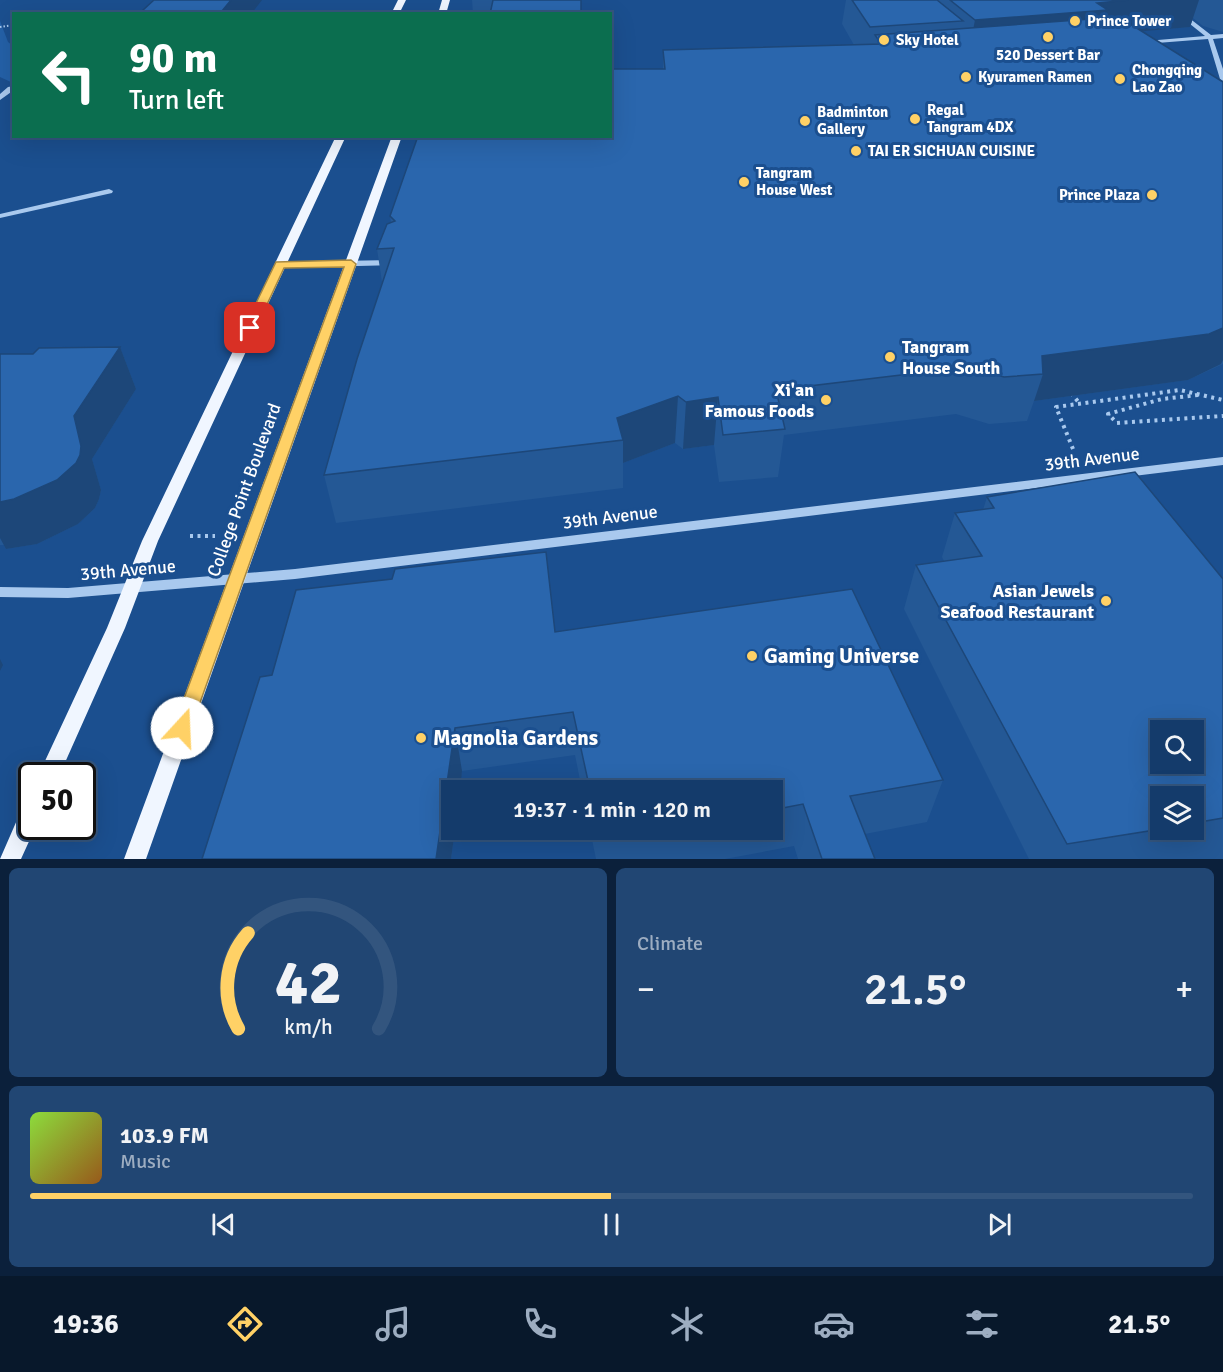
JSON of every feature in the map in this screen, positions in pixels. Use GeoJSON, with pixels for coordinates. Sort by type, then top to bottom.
{"type":"FeatureCollection","features":[{"type":"Feature","properties":{"kind":"main road"},"geometry":{"type":"LineString","coordinates":[[54,762],[132,588],[150,541],[340,138]]}},
{"type":"Feature","properties":{"kind":"main road","name":"College Point Boulevard"},"geometry":{"type":"LineString","coordinates":[[135,859],[396,138]]}},
{"type":"Feature","properties":{"kind":"main road"},"geometry":{"type":"LineString","coordinates":[[10,859],[19,840]]}},
{"type":"Feature","properties":{"kind":"street"},"geometry":{"type":"LineString","coordinates":[[1163,0],[1210,37],[1223,79]]}},
{"type":"Feature","properties":{"kind":"street"},"geometry":{"type":"LineString","coordinates":[[1136,44],[1223,36]]}},
{"type":"Feature","properties":{"kind":"street"},"geometry":{"type":"LineString","coordinates":[[0,98],[12,88]]}},
{"type":"Feature","properties":{"kind":"street"},"geometry":{"type":"LineString","coordinates":[[0,216],[109,191]]}},
{"type":"Feature","properties":{"kind":"street"},"geometry":{"type":"LineString","coordinates":[[280,264],[395,263]]}},
{"type":"Feature","properties":{"kind":"street","name":"39th Avenue"},"geometry":{"type":"LineString","coordinates":[[0,592],[68,593],[307,572],[1223,461]]}},
{"type":"Feature","properties":{"kind":"path"},"geometry":{"type":"LineString","coordinates":[[1066,387],[1080,404]]}},
{"type":"Feature","properties":{"kind":"path"},"geometry":{"type":"LineString","coordinates":[[1072,449],[1056,407],[1180,390],[1223,399]]}},
{"type":"Feature","properties":{"kind":"path"},"geometry":{"type":"LineString","coordinates":[[1202,395],[1162,399],[1108,414],[1117,423],[1223,416]]}},
{"type":"Feature","properties":{"kind":"path"},"geometry":{"type":"LineString","coordinates":[[188,536],[216,536]]}},
{"type":"Feature","properties":{"kind":"shaded area"},"geometry":{"type":"Polygon","coordinates":[[[0,21],[8,42],[12,45],[12,83],[0,77],[0,21]]]}},
{"type":"Feature","properties":{"kind":"building"},"geometry":{"type":"Polygon","coordinates":[[[154,0],[231,0],[222,11],[142,11],[154,0]]]}},
{"type":"Feature","properties":{"kind":"building"},"geometry":{"type":"Polygon","coordinates":[[[493,0],[581,0],[581,12],[490,12],[493,0]]]}},
{"type":"Feature","properties":{"kind":"building"},"geometry":{"type":"Polygon","coordinates":[[[852,0],[937,0],[963,21],[870,27],[852,0]]]}},
{"type":"Feature","properties":{"kind":"building"},"geometry":{"type":"Polygon","coordinates":[[[950,0],[1128,0],[1097,3],[1108,10],[975,20],[950,0]]]}},
{"type":"Feature","properties":{"kind":"building"},"geometry":{"type":"Polygon","coordinates":[[[1119,17],[1223,82],[1223,328],[1209,334],[1042,356],[1043,374],[1004,377],[968,367],[776,390],[785,429],[723,435],[718,397],[686,402],[678,396],[617,418],[623,440],[324,475],[357,359],[394,248],[377,249],[387,224],[395,221],[390,216],[417,138],[612,138],[612,69],[665,69],[663,50],[881,44],[875,35],[1119,17]]]}},
{"type":"Feature","properties":{"kind":"building"},"geometry":{"type":"Polygon","coordinates":[[[120,347],[74,416],[81,446],[76,463],[57,480],[14,499],[0,502],[0,354],[33,354],[39,348],[120,347]]]}},
{"type":"Feature","properties":{"kind":"building"},"geometry":{"type":"Polygon","coordinates":[[[1135,472],[1223,579],[1223,818],[1204,821],[1204,786],[1150,786],[1150,831],[1067,844],[916,565],[982,556],[955,513],[994,508],[987,497],[1135,472]]]}},
{"type":"Feature","properties":{"kind":"building"},"geometry":{"type":"Polygon","coordinates":[[[546,552],[555,632],[852,589],[943,780],[850,796],[875,859],[822,859],[803,804],[783,808],[783,780],[588,780],[573,712],[455,728],[447,780],[441,780],[441,825],[436,859],[202,859],[260,677],[272,675],[296,590],[392,579],[395,569],[546,552]]]}},
{"type":"Feature","properties":{"kind":"place","name":"Prince Tower"},"geometry":{"type":"Point","coordinates":[1075,21]}},
{"type":"Feature","properties":{"kind":"place","name":"520 Dessert Bar"},"geometry":{"type":"Point","coordinates":[1048,37]}},
{"type":"Feature","properties":{"kind":"place","name":"Sky Hotel"},"geometry":{"type":"Point","coordinates":[884,40]}},
{"type":"Feature","properties":{"kind":"place","name":"Kyuramen Ramen"},"geometry":{"type":"Point","coordinates":[966,77]}},
{"type":"Feature","properties":{"kind":"place","name":"Chongqing Lao Zao"},"geometry":{"type":"Point","coordinates":[1120,79]}},
{"type":"Feature","properties":{"kind":"place","name":"Regal Tangram 4DX"},"geometry":{"type":"Point","coordinates":[915,119]}},
{"type":"Feature","properties":{"kind":"place","name":"Badminton Gallery"},"geometry":{"type":"Point","coordinates":[805,121]}},
{"type":"Feature","properties":{"kind":"place","name":"TAI ER SICHUAN CUISINE"},"geometry":{"type":"Point","coordinates":[856,151]}},
{"type":"Feature","properties":{"kind":"place","name":"Tangram House West"},"geometry":{"type":"Point","coordinates":[744,182]}},
{"type":"Feature","properties":{"kind":"place","name":"Prince Plaza"},"geometry":{"type":"Point","coordinates":[1152,195]}},
{"type":"Feature","properties":{"kind":"place","name":"Tangram House South"},"geometry":{"type":"Point","coordinates":[890,357]}},
{"type":"Feature","properties":{"kind":"place","name":"Xi'an Famous Foods"},"geometry":{"type":"Point","coordinates":[826,400]}},
{"type":"Feature","properties":{"kind":"place","name":"Asian Jewels Seafood Restaurant"},"geometry":{"type":"Point","coordinates":[1106,601]}},
{"type":"Feature","properties":{"kind":"place","name":"Gaming Universe"},"geometry":{"type":"Point","coordinates":[752,656]}},
{"type":"Feature","properties":{"kind":"place","name":"Magnolia Gardens"},"geometry":{"type":"Point","coordinates":[421,738]}},
{"type":"Feature","properties":{"kind":"route"},"geometry":{"type":"LineString","coordinates":[[182,728],[351,264],[280,264],[250,328]]}}]}
